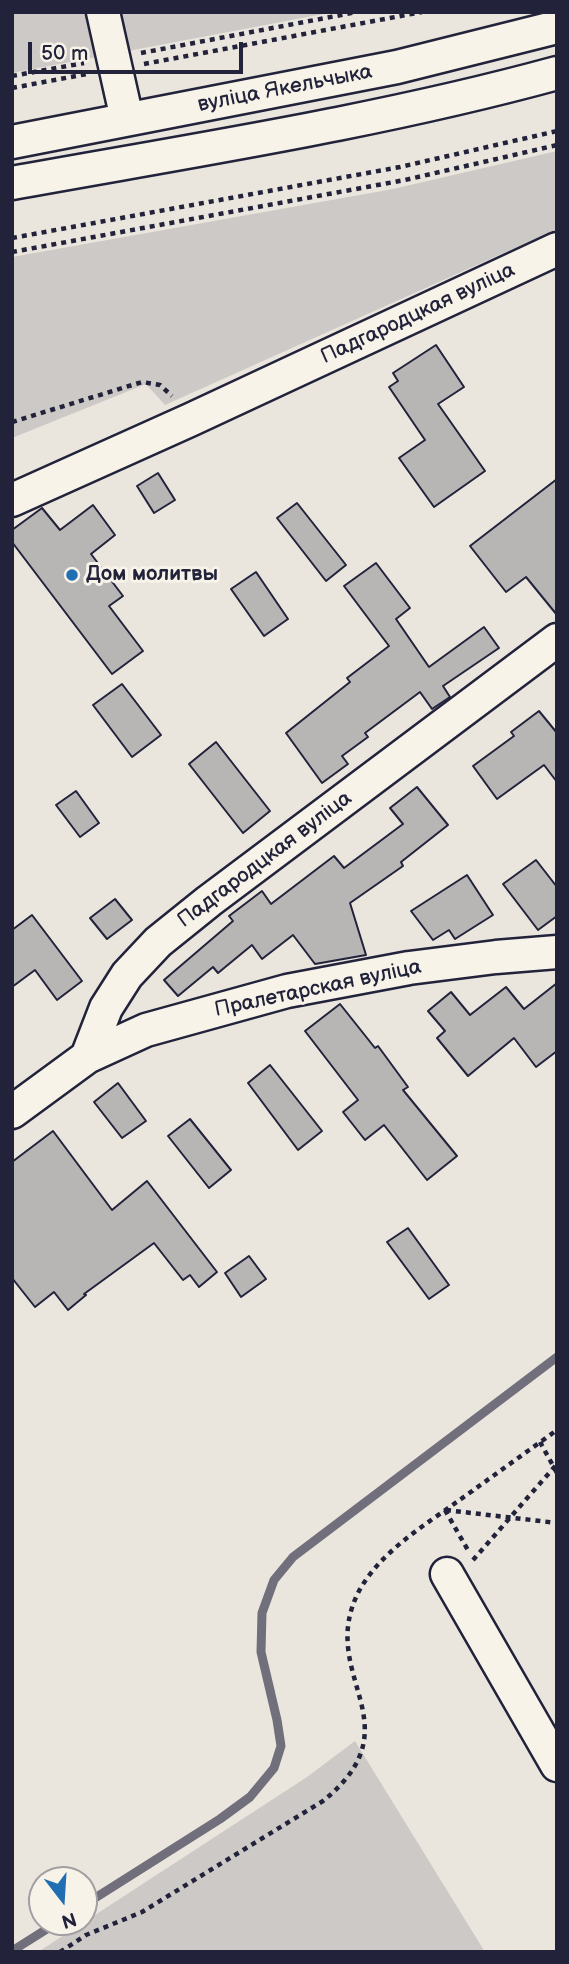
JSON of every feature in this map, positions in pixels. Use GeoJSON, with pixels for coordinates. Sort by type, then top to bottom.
{"type":"FeatureCollection","features":[{"type":"Feature","properties":{"kind":"street"},"geometry":{"type":"LineString","coordinates":[[103,12],[127,119]]}},
{"type":"Feature","properties":{"kind":"street","name":"вуліца Якельчыка"},"geometry":{"type":"LineString","coordinates":[[12,142],[397,67],[557,27]]}},
{"type":"Feature","properties":{"kind":"street","name":"вуліца Якельчыка"},"geometry":{"type":"LineString","coordinates":[[12,184],[340,122],[479,93],[557,73]]}},
{"type":"Feature","properties":{"kind":"street","name":"Падгародцкая вуліца"},"geometry":{"type":"LineString","coordinates":[[12,500],[557,249]]}},
{"type":"Feature","properties":{"kind":"street","name":"Падгародцкая вуліца"},"geometry":{"type":"LineString","coordinates":[[87,1057],[115,992],[141,958],[158,942],[557,640]]}},
{"type":"Feature","properties":{"kind":"street","name":"Пралетарская вуліца"},"geometry":{"type":"LineString","coordinates":[[87,1057],[146,1030],[287,991],[408,968],[557,952]]}},
{"type":"Feature","properties":{"kind":"street"},"geometry":{"type":"LineString","coordinates":[[12,1112],[87,1057]]}},
{"type":"Feature","properties":{"kind":"street"},"geometry":{"type":"LineString","coordinates":[[460,1567],[557,1765]]}},
{"type":"Feature","properties":{"kind":"path"},"geometry":{"type":"LineString","coordinates":[[12,88],[115,63],[357,12]]}},
{"type":"Feature","properties":{"kind":"path"},"geometry":{"type":"LineString","coordinates":[[12,76],[115,63],[422,12]]}},
{"type":"Feature","properties":{"kind":"path"},"geometry":{"type":"LineString","coordinates":[[12,238],[400,167],[557,131]]}},
{"type":"Feature","properties":{"kind":"path"},"geometry":{"type":"LineString","coordinates":[[12,252],[405,180],[557,145]]}},
{"type":"Feature","properties":{"kind":"path"},"geometry":{"type":"LineString","coordinates":[[12,422],[142,382],[154,383],[165,389],[190,420]]}},
{"type":"Feature","properties":{"kind":"path"},"geometry":{"type":"LineString","coordinates":[[60,1952],[86,1936],[142,1912],[340,1788],[360,1759],[366,1728],[347,1649],[351,1610],[369,1575],[381,1561],[445,1510],[557,1430]]}},
{"type":"Feature","properties":{"kind":"path"},"geometry":{"type":"LineString","coordinates":[[460,1567],[556,1468],[540,1442]]}},
{"type":"Feature","properties":{"kind":"path"},"geometry":{"type":"LineString","coordinates":[[445,1510],[557,1523]]}},
{"type":"Feature","properties":{"kind":"shaded area"},"geometry":{"type":"Polygon","coordinates":[[[12,12],[334,12],[12,73],[12,12]]]}},
{"type":"Feature","properties":{"kind":"shaded area"},"geometry":{"type":"Polygon","coordinates":[[[557,151],[557,229],[165,405],[146,384],[12,438],[12,257],[393,189],[557,151]]]}},
{"type":"Feature","properties":{"kind":"shaded area"},"geometry":{"type":"Polygon","coordinates":[[[355,1741],[485,1952],[38,1952],[63,1936],[98,1936],[98,1913],[307,1777],[355,1741]]]}},
{"type":"Feature","properties":{"kind":"building"},"geometry":{"type":"Polygon","coordinates":[[[436,345],[464,387],[438,404],[485,471],[434,507],[399,458],[425,440],[389,387],[398,381],[393,373],[436,345]]]}},
{"type":"Feature","properties":{"kind":"building"},"geometry":{"type":"Polygon","coordinates":[[[158,473],[175,500],[154,513],[137,486],[158,473]]]}},
{"type":"Feature","properties":{"kind":"building"},"geometry":{"type":"Polygon","coordinates":[[[557,479],[557,615],[526,577],[506,592],[470,546],[557,479]]]}},
{"type":"Feature","properties":{"kind":"building"},"geometry":{"type":"Polygon","coordinates":[[[297,503],[346,565],[326,581],[277,518],[297,503]]]}},
{"type":"Feature","properties":{"kind":"building","name":"Дом молитвы"},"geometry":{"type":"Polygon","coordinates":[[[93,505],[115,535],[91,554],[123,596],[109,606],[143,651],[112,674],[12,542],[12,530],[42,508],[60,530],[93,505]]]}},
{"type":"Feature","properties":{"kind":"building"},"geometry":{"type":"Polygon","coordinates":[[[376,563],[410,608],[396,619],[429,667],[484,627],[499,648],[443,686],[450,697],[432,709],[420,692],[365,733],[368,737],[342,756],[348,764],[322,783],[286,733],[350,682],[347,678],[389,646],[344,586],[376,563]]]}},
{"type":"Feature","properties":{"kind":"building"},"geometry":{"type":"Polygon","coordinates":[[[256,572],[288,619],[264,636],[231,589],[256,572]]]}},
{"type":"Feature","properties":{"kind":"building"},"geometry":{"type":"Polygon","coordinates":[[[122,684],[161,735],[132,757],[93,705],[122,684]]]}},
{"type":"Feature","properties":{"kind":"building"},"geometry":{"type":"Polygon","coordinates":[[[539,711],[557,733],[557,782],[544,765],[497,799],[473,766],[514,736],[511,732],[539,711]]]}},
{"type":"Feature","properties":{"kind":"building"},"geometry":{"type":"Polygon","coordinates":[[[216,742],[270,811],[243,833],[189,764],[216,742]]]}},
{"type":"Feature","properties":{"kind":"building"},"geometry":{"type":"Polygon","coordinates":[[[417,787],[448,825],[401,862],[403,866],[350,903],[366,955],[315,964],[293,935],[262,959],[252,945],[218,973],[213,967],[178,996],[164,980],[233,921],[229,916],[262,891],[271,904],[334,856],[344,868],[403,824],[390,808],[417,787]]]}},
{"type":"Feature","properties":{"kind":"building"},"geometry":{"type":"Polygon","coordinates":[[[76,791],[99,823],[80,837],[56,805],[76,791]]]}},
{"type":"Feature","properties":{"kind":"building"},"geometry":{"type":"Polygon","coordinates":[[[536,860],[557,887],[557,916],[538,930],[503,884],[536,860]]]}},
{"type":"Feature","properties":{"kind":"building"},"geometry":{"type":"Polygon","coordinates":[[[467,875],[493,915],[455,939],[449,930],[433,940],[411,911],[467,875]]]}},
{"type":"Feature","properties":{"kind":"building"},"geometry":{"type":"Polygon","coordinates":[[[115,899],[132,920],[107,939],[90,918],[115,899]]]}},
{"type":"Feature","properties":{"kind":"building"},"geometry":{"type":"Polygon","coordinates":[[[32,915],[82,981],[57,1000],[35,970],[12,987],[12,930],[32,915]]]}},
{"type":"Feature","properties":{"kind":"building"},"geometry":{"type":"Polygon","coordinates":[[[557,983],[557,1051],[536,1067],[514,1038],[468,1076],[437,1038],[445,1031],[428,1011],[451,992],[470,1015],[506,987],[524,1009],[557,983]]]}},
{"type":"Feature","properties":{"kind":"building"},"geometry":{"type":"Polygon","coordinates":[[[340,1004],[375,1048],[378,1046],[408,1087],[403,1090],[457,1156],[427,1180],[384,1125],[365,1140],[343,1112],[358,1100],[305,1031],[340,1004]]]}},
{"type":"Feature","properties":{"kind":"building"},"geometry":{"type":"Polygon","coordinates":[[[270,1065],[322,1131],[298,1150],[248,1083],[270,1065]]]}},
{"type":"Feature","properties":{"kind":"building"},"geometry":{"type":"Polygon","coordinates":[[[118,1083],[146,1121],[122,1138],[94,1102],[118,1083]]]}},
{"type":"Feature","properties":{"kind":"building"},"geometry":{"type":"Polygon","coordinates":[[[190,1119],[231,1170],[209,1188],[168,1136],[190,1119]]]}},
{"type":"Feature","properties":{"kind":"building"},"geometry":{"type":"Polygon","coordinates":[[[53,1131],[112,1210],[147,1181],[217,1272],[199,1287],[190,1275],[183,1280],[154,1243],[84,1294],[86,1295],[68,1310],[54,1292],[35,1307],[12,1278],[12,1162],[53,1131]]]}},
{"type":"Feature","properties":{"kind":"building"},"geometry":{"type":"Polygon","coordinates":[[[408,1228],[449,1285],[429,1299],[387,1242],[408,1228]]]}},
{"type":"Feature","properties":{"kind":"building"},"geometry":{"type":"Polygon","coordinates":[[[249,1256],[266,1279],[241,1297],[225,1273],[249,1256]]]}},
{"type":"Feature","properties":{"kind":"waterway"},"geometry":{"type":"LineString","coordinates":[[98,1896],[220,1819],[250,1797],[274,1768],[281,1746],[261,1652],[262,1613],[274,1580],[293,1557],[557,1357]]}},
{"type":"Feature","properties":{"kind":"waterway"},"geometry":{"type":"LineString","coordinates":[[12,1951],[36,1936]]}},
{"type":"Feature","properties":{"kind":"place","name":"Дом молитвы"},"geometry":{"type":"Point","coordinates":[72,575]}}]}
